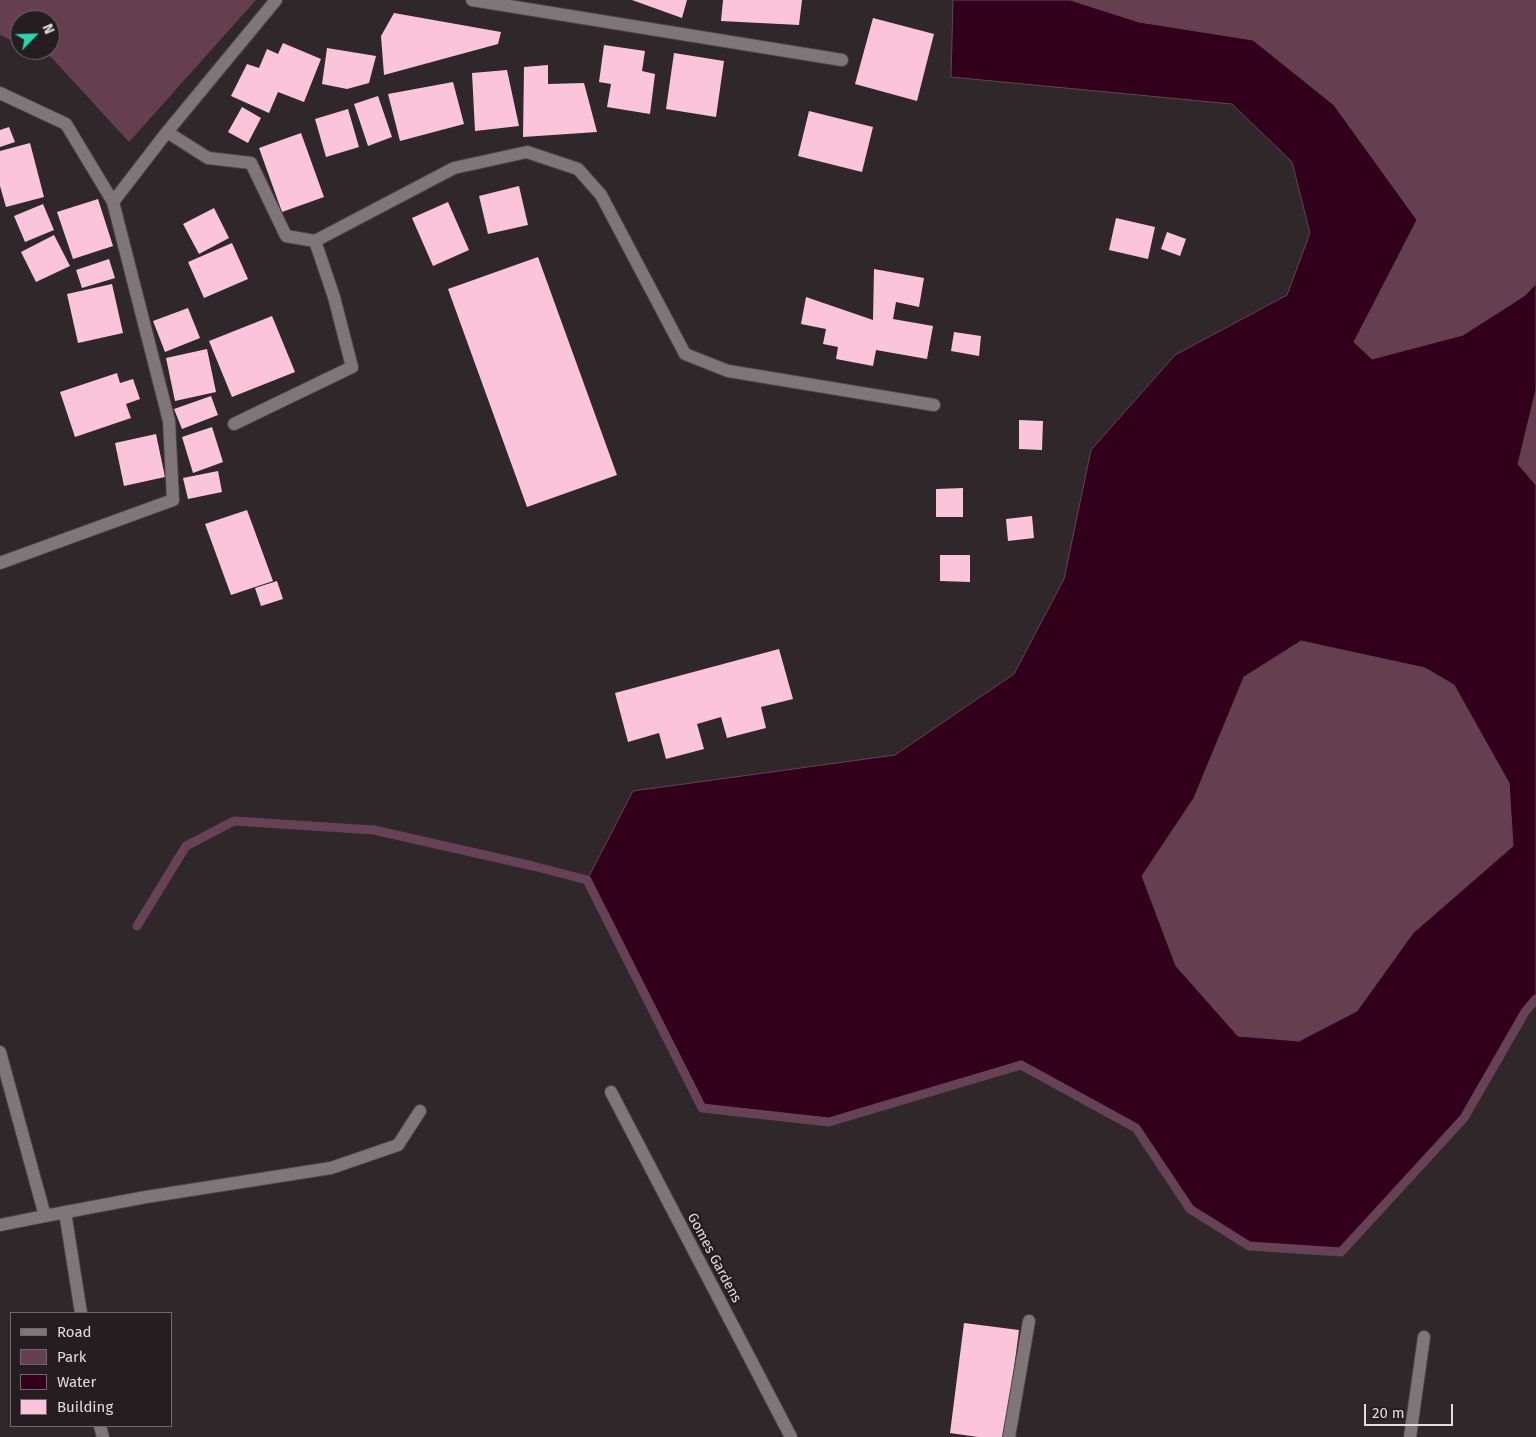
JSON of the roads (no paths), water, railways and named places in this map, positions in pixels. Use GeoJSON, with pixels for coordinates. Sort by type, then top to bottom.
{"type":"FeatureCollection","features":[{"type":"Feature","properties":{"kind":"street"},"geometry":{"type":"LineString","coordinates":[[114,202],[167,132],[276,0]]}},
{"type":"Feature","properties":{"kind":"street"},"geometry":{"type":"LineString","coordinates":[[472,0],[842,60]]}},
{"type":"Feature","properties":{"kind":"street"},"geometry":{"type":"LineString","coordinates":[[0,93],[66,124],[114,202],[169,422],[173,500],[0,563]]}},
{"type":"Feature","properties":{"kind":"street"},"geometry":{"type":"LineString","coordinates":[[167,132],[208,158],[251,163],[286,236],[315,241],[454,168],[527,152],[578,169],[601,195],[685,354],[728,371],[934,405]]}},
{"type":"Feature","properties":{"kind":"street"},"geometry":{"type":"LineString","coordinates":[[234,424],[352,368],[334,297],[315,241]]}},
{"type":"Feature","properties":{"kind":"street"},"geometry":{"type":"LineString","coordinates":[[0,1052],[45,1216]]}},
{"type":"Feature","properties":{"kind":"street","name":"Gomes Gardens"},"geometry":{"type":"LineString","coordinates":[[611,1092],[791,1437]]}},
{"type":"Feature","properties":{"kind":"street"},"geometry":{"type":"LineString","coordinates":[[0,1225],[146,1197],[331,1168],[398,1145],[420,1111]]}},
{"type":"Feature","properties":{"kind":"street"},"geometry":{"type":"LineString","coordinates":[[65,1212],[81,1312]]}},
{"type":"Feature","properties":{"kind":"street"},"geometry":{"type":"LineString","coordinates":[[1009,1437],[1029,1321]]}},
{"type":"Feature","properties":{"kind":"street"},"geometry":{"type":"LineString","coordinates":[[1410,1437],[1424,1337]]}},
{"type":"Feature","properties":{"kind":"water"},"geometry":{"type":"Polygon","coordinates":[[[953,0],[1070,0],[1139,22],[1253,40],[1334,105],[1417,220],[1354,342],[1372,359],[1463,335],[1524,296],[1536,284],[1536,390],[1518,464],[1536,485],[1536,999],[1525,1013],[1464,1118],[1341,1252],[1249,1246],[1190,1209],[1136,1128],[1021,1065],[829,1122],[702,1108],[587,880],[633,791],[895,755],[1014,674],[1064,579],[1091,450],[1175,355],[1287,295],[1310,233],[1292,162],[1232,104],[951,77],[953,0]],[[1301,641],[1244,677],[1194,798],[1142,876],[1176,966],[1238,1036],[1299,1041],[1357,1011],[1413,933],[1513,846],[1509,783],[1454,685],[1425,668],[1301,641]]]}},
{"type":"Feature","properties":{"kind":"waterway"},"geometry":{"type":"LineString","coordinates":[[137,926],[186,846],[234,821],[374,830],[587,880],[702,1108],[829,1122],[1021,1065],[1136,1128],[1190,1209],[1249,1246],[1341,1252],[1464,1118],[1525,1012],[1536,999]]}}]}
